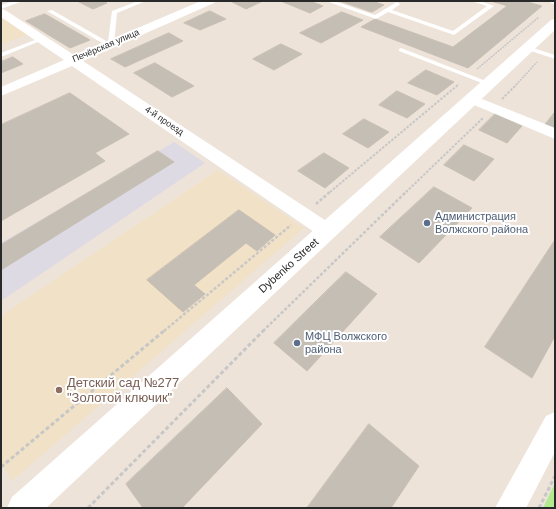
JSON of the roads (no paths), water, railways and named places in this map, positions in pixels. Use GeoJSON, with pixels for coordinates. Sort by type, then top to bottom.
{"type":"FeatureCollection","features":[{"type":"Feature","properties":{"kind":"main road","name":"Dybenko Street"},"geometry":{"type":"LineString","coordinates":[[23,508],[472,99],[478,80],[536,51],[550,23]]}},
{"type":"Feature","properties":{"kind":"street","name":"Печёрская улица"},"geometry":{"type":"LineString","coordinates":[[1,92],[210,1]]}},
{"type":"Feature","properties":{"kind":"street","name":"4-й проезд"},"geometry":{"type":"LineString","coordinates":[[1,12],[304,214],[327,231]]}},
{"type":"Feature","properties":{"kind":"street"},"geometry":{"type":"LineString","coordinates":[[472,99],[555,134]]}},
{"type":"Feature","properties":{"kind":"street"},"geometry":{"type":"LineString","coordinates":[[510,508],[555,425]]}},
{"type":"Feature","properties":{"kind":"lane"},"geometry":{"type":"LineString","coordinates":[[1,7],[20,1]]}},
{"type":"Feature","properties":{"kind":"lane"},"geometry":{"type":"LineString","coordinates":[[50,11],[110,45],[114,12],[143,1]]}},
{"type":"Feature","properties":{"kind":"lane"},"geometry":{"type":"LineString","coordinates":[[329,1],[376,17],[397,4],[388,1]]}},
{"type":"Feature","properties":{"kind":"lane"},"geometry":{"type":"LineString","coordinates":[[387,10],[454,33],[491,6],[474,1]]}},
{"type":"Feature","properties":{"kind":"lane"},"geometry":{"type":"LineString","coordinates":[[1,55],[42,39]]}},
{"type":"Feature","properties":{"kind":"lane"},"geometry":{"type":"LineString","coordinates":[[401,50],[478,80]]}},
{"type":"Feature","properties":{"kind":"lane"},"geometry":{"type":"LineString","coordinates":[[536,51],[555,57]]}},
{"type":"Feature","properties":{"kind":"place","name":"Администрация Волжского района"},"geometry":{"type":"Point","coordinates":[427,223]}},
{"type":"Feature","properties":{"kind":"place","name":"МФЦ Волжского района"},"geometry":{"type":"Point","coordinates":[297,343]}},
{"type":"Feature","properties":{"kind":"place","name":"Детский сад №277 \"Золотой ключик\""},"geometry":{"type":"Point","coordinates":[59,390]}}]}
